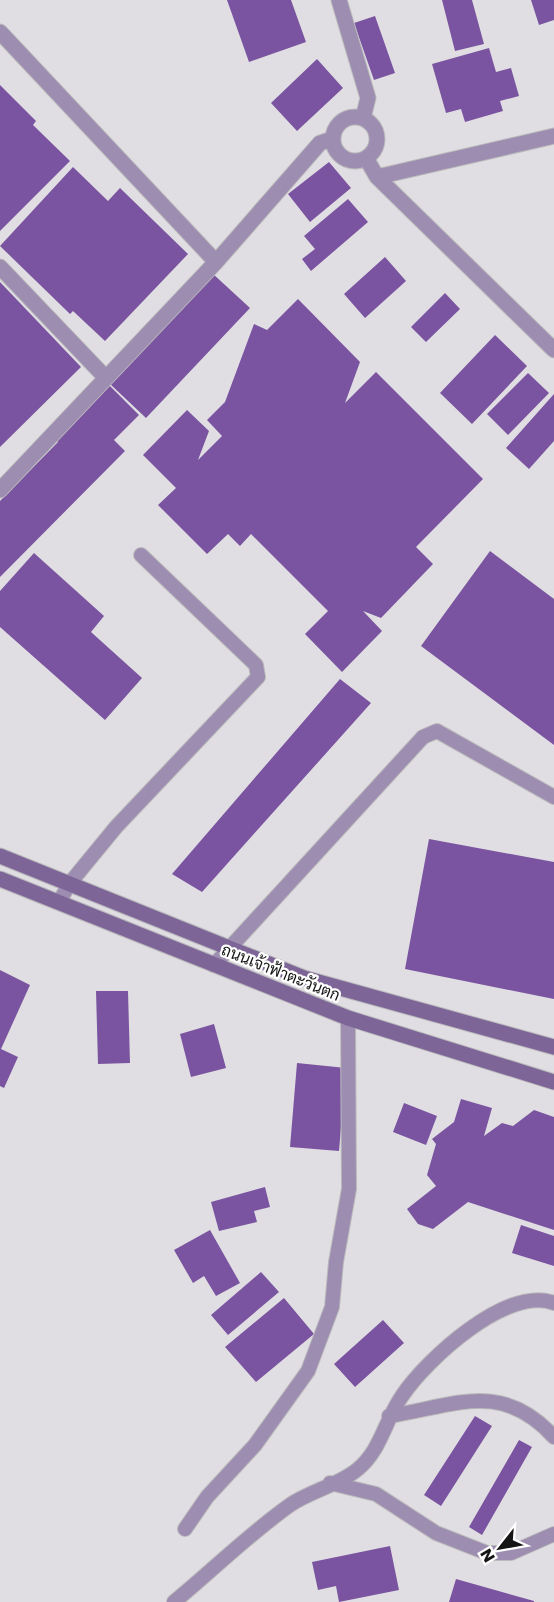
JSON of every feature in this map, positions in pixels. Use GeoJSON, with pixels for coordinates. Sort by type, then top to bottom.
{"type":"FeatureCollection","features":[{"type":"Feature","properties":{"kind":"main road","name":"ถนนเจ้าฟ้าตะวันตก"},"geometry":{"type":"LineString","coordinates":[[0,856],[304,978],[554,1047]]}},
{"type":"Feature","properties":{"kind":"main road","name":"ถนนเจ้าฟ้าตะวันตก"},"geometry":{"type":"LineString","coordinates":[[0,879],[348,1018],[554,1082]]}},
{"type":"Feature","properties":{"kind":"street"},"geometry":{"type":"LineString","coordinates":[[339,0],[368,98],[363,118]]}},
{"type":"Feature","properties":{"kind":"street"},"geometry":{"type":"LineString","coordinates":[[0,32],[216,262]]}},
{"type":"Feature","properties":{"kind":"street"},"geometry":{"type":"LineString","coordinates":[[346,118],[363,118],[373,126],[377,137],[375,149],[366,158],[356,162],[344,159],[335,151],[332,140],[338,123],[346,118]]}},
{"type":"Feature","properties":{"kind":"street"},"geometry":{"type":"LineString","coordinates":[[378,177],[554,136]]}},
{"type":"Feature","properties":{"kind":"street"},"geometry":{"type":"LineString","coordinates":[[2,483],[216,262],[320,143],[332,140]]}},
{"type":"Feature","properties":{"kind":"street"},"geometry":{"type":"LineString","coordinates":[[366,158],[378,177],[554,350]]}},
{"type":"Feature","properties":{"kind":"street"},"geometry":{"type":"LineString","coordinates":[[0,267],[106,378]]}},
{"type":"Feature","properties":{"kind":"lane"},"geometry":{"type":"LineString","coordinates":[[59,902],[70,883],[116,827],[258,676],[256,665],[141,555]]}},
{"type":"Feature","properties":{"kind":"lane"},"geometry":{"type":"LineString","coordinates":[[214,964],[423,737],[437,731],[554,797]]}},
{"type":"Feature","properties":{"kind":"lane"},"geometry":{"type":"LineString","coordinates":[[185,1529],[207,1497],[255,1445],[308,1371],[332,1307],[336,1262],[349,1189],[348,1018]]}},
{"type":"Feature","properties":{"kind":"lane"},"geometry":{"type":"LineString","coordinates":[[174,1602],[293,1503],[356,1472],[372,1456],[389,1416],[403,1393],[459,1335],[477,1323],[526,1302],[547,1300],[554,1303]]}},
{"type":"Feature","properties":{"kind":"lane"},"geometry":{"type":"LineString","coordinates":[[389,1416],[476,1399],[503,1402],[541,1422],[554,1437]]}},
{"type":"Feature","properties":{"kind":"lane"},"geometry":{"type":"LineString","coordinates":[[330,1483],[376,1494],[436,1533],[487,1553],[511,1553],[554,1534]]}},
{"type":"Feature","properties":{"kind":"building"},"geometry":{"type":"Polygon","coordinates":[[[227,0],[291,0],[306,42],[249,62],[227,0]]]}},
{"type":"Feature","properties":{"kind":"building"},"geometry":{"type":"Polygon","coordinates":[[[442,0],[472,0],[484,44],[455,51],[442,0]]]}},
{"type":"Feature","properties":{"kind":"building"},"geometry":{"type":"Polygon","coordinates":[[[531,0],[554,0],[554,20],[539,25],[531,0]]]}},
{"type":"Feature","properties":{"kind":"building"},"geometry":{"type":"Polygon","coordinates":[[[375,16],[395,73],[374,80],[354,23],[375,16]]]}},
{"type":"Feature","properties":{"kind":"building"},"geometry":{"type":"Polygon","coordinates":[[[489,48],[496,72],[511,68],[519,96],[500,101],[503,111],[465,122],[461,109],[446,113],[432,64],[489,48]]]}},
{"type":"Feature","properties":{"kind":"building"},"geometry":{"type":"Polygon","coordinates":[[[317,59],[343,88],[297,131],[271,103],[317,59]]]}},
{"type":"Feature","properties":{"kind":"building"},"geometry":{"type":"Polygon","coordinates":[[[0,85],[36,121],[33,125],[70,161],[0,231],[0,85]]]}},
{"type":"Feature","properties":{"kind":"building"},"geometry":{"type":"Polygon","coordinates":[[[329,162],[351,188],[310,222],[288,194],[329,162]]]}},
{"type":"Feature","properties":{"kind":"building"},"geometry":{"type":"Polygon","coordinates":[[[73,167],[108,201],[120,188],[188,254],[105,341],[73,311],[70,314],[0,246],[73,167]]]}},
{"type":"Feature","properties":{"kind":"building"},"geometry":{"type":"Polygon","coordinates":[[[348,199],[368,222],[311,271],[302,259],[315,249],[304,236],[348,199]]]}},
{"type":"Feature","properties":{"kind":"building"},"geometry":{"type":"Polygon","coordinates":[[[385,257],[406,281],[365,318],[344,294],[385,257]]]}},
{"type":"Feature","properties":{"kind":"building"},"geometry":{"type":"Polygon","coordinates":[[[212,273],[250,308],[146,418],[109,383],[212,273]]]}},
{"type":"Feature","properties":{"kind":"building"},"geometry":{"type":"Polygon","coordinates":[[[0,282],[81,367],[0,447],[0,282]]]}},
{"type":"Feature","properties":{"kind":"building"},"geometry":{"type":"Polygon","coordinates":[[[445,293],[460,309],[426,342],[411,327],[445,293]]]}},
{"type":"Feature","properties":{"kind":"building"},"geometry":{"type":"Polygon","coordinates":[[[298,299],[360,362],[345,403],[376,372],[483,479],[416,547],[433,564],[381,618],[363,611],[382,631],[342,672],[305,634],[328,611],[251,534],[240,546],[228,534],[207,554],[158,505],[176,488],[143,455],[187,410],[209,431],[198,460],[222,436],[207,420],[225,402],[254,324],[267,330],[298,299]]]}},
{"type":"Feature","properties":{"kind":"building"},"geometry":{"type":"Polygon","coordinates":[[[495,335],[527,366],[472,424],[440,393],[495,335]]]}},
{"type":"Feature","properties":{"kind":"building"},"geometry":{"type":"Polygon","coordinates":[[[528,373],[549,393],[508,435],[487,414],[528,373]]]}},
{"type":"Feature","properties":{"kind":"building"},"geometry":{"type":"Polygon","coordinates":[[[108,384],[139,415],[114,440],[125,451],[0,577],[0,501],[58,442],[54,438],[108,384]]]}},
{"type":"Feature","properties":{"kind":"building"},"geometry":{"type":"Polygon","coordinates":[[[554,394],[554,441],[529,469],[506,448],[554,394]]]}},
{"type":"Feature","properties":{"kind":"building"},"geometry":{"type":"Polygon","coordinates":[[[490,551],[554,599],[554,745],[421,646],[490,551]]]}},
{"type":"Feature","properties":{"kind":"building"},"geometry":{"type":"Polygon","coordinates":[[[34,553],[104,616],[91,632],[142,678],[105,720],[0,627],[0,591],[34,553]]]}},
{"type":"Feature","properties":{"kind":"building"},"geometry":{"type":"Polygon","coordinates":[[[340,679],[371,703],[202,892],[172,874],[340,679]]]}},
{"type":"Feature","properties":{"kind":"building"},"geometry":{"type":"Polygon","coordinates":[[[429,839],[554,862],[554,999],[405,969],[429,839]]]}},
{"type":"Feature","properties":{"kind":"building"},"geometry":{"type":"Polygon","coordinates":[[[0,970],[30,985],[1,1049],[18,1057],[4,1088],[0,1086],[0,970]]]}},
{"type":"Feature","properties":{"kind":"building"},"geometry":{"type":"Polygon","coordinates":[[[96,991],[128,991],[130,1063],[98,1064],[96,991]]]}},
{"type":"Feature","properties":{"kind":"building"},"geometry":{"type":"Polygon","coordinates":[[[214,1024],[226,1068],[191,1077],[180,1034],[214,1024]]]}},
{"type":"Feature","properties":{"kind":"building"},"geometry":{"type":"Polygon","coordinates":[[[297,1063],[346,1068],[339,1151],[290,1147],[297,1063]]]}},
{"type":"Feature","properties":{"kind":"building"},"geometry":{"type":"Polygon","coordinates":[[[461,1099],[492,1108],[484,1136],[502,1123],[513,1126],[534,1110],[554,1117],[554,1230],[468,1202],[433,1229],[418,1224],[407,1209],[436,1186],[427,1175],[436,1144],[432,1139],[454,1122],[461,1099]]]}},
{"type":"Feature","properties":{"kind":"building"},"geometry":{"type":"Polygon","coordinates":[[[404,1103],[437,1116],[426,1145],[393,1132],[404,1103]]]}},
{"type":"Feature","properties":{"kind":"building"},"geometry":{"type":"Polygon","coordinates":[[[265,1187],[270,1207],[254,1211],[257,1222],[219,1231],[211,1202],[265,1187]]]}},
{"type":"Feature","properties":{"kind":"building"},"geometry":{"type":"Polygon","coordinates":[[[521,1225],[554,1236],[554,1266],[512,1253],[521,1225]]]}},
{"type":"Feature","properties":{"kind":"building"},"geometry":{"type":"Polygon","coordinates":[[[210,1230],[240,1283],[216,1296],[204,1276],[193,1283],[174,1250],[210,1230]]]}},
{"type":"Feature","properties":{"kind":"building"},"geometry":{"type":"Polygon","coordinates":[[[261,1272],[279,1292],[228,1335],[211,1315],[261,1272]]]}},
{"type":"Feature","properties":{"kind":"building"},"geometry":{"type":"Polygon","coordinates":[[[284,1298],[314,1334],[256,1382],[225,1347],[284,1298]]]}},
{"type":"Feature","properties":{"kind":"building"},"geometry":{"type":"Polygon","coordinates":[[[383,1320],[404,1343],[355,1387],[334,1364],[383,1320]]]}},
{"type":"Feature","properties":{"kind":"building"},"geometry":{"type":"Polygon","coordinates":[[[475,1416],[492,1426],[441,1506],[424,1495],[475,1416]]]}},
{"type":"Feature","properties":{"kind":"building"},"geometry":{"type":"Polygon","coordinates":[[[519,1440],[532,1447],[482,1535],[469,1527],[519,1440]]]}},
{"type":"Feature","properties":{"kind":"building"},"geometry":{"type":"Polygon","coordinates":[[[390,1546],[399,1590],[339,1602],[336,1586],[318,1590],[312,1562],[390,1546]]]}},
{"type":"Feature","properties":{"kind":"building"},"geometry":{"type":"Polygon","coordinates":[[[456,1579],[534,1601],[534,1602],[449,1602],[456,1579]]]}}]}
